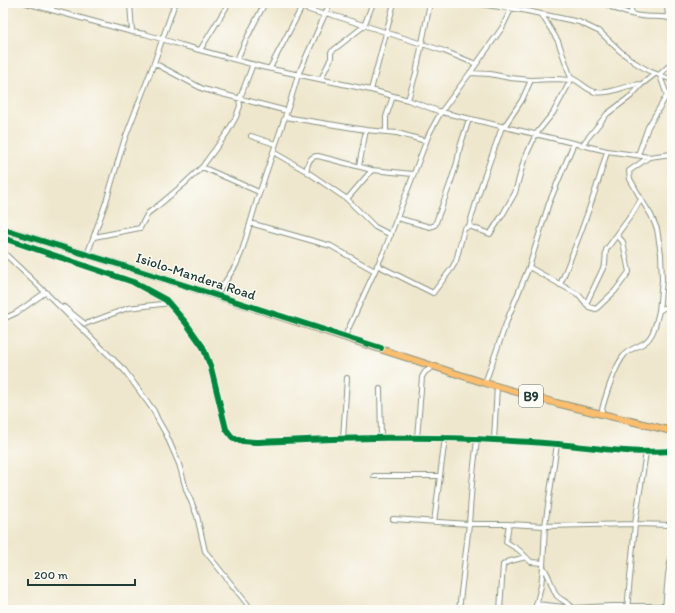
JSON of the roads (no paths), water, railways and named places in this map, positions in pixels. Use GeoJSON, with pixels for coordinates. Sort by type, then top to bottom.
{"type":"FeatureCollection","features":[{"type":"Feature","properties":{"kind":"highway","name":"Isiolo-Mandera Road"},"geometry":{"type":"LineString","coordinates":[[3,229],[345,336],[497,386],[601,414],[672,431]]}},
{"type":"Feature","properties":{"kind":"street"},"geometry":{"type":"LineString","coordinates":[[26,3],[237,60],[298,75],[371,90],[408,100],[440,112],[503,127],[583,144],[607,151],[649,157],[672,154]]}},
{"type":"Feature","properties":{"kind":"street"},"geometry":{"type":"LineString","coordinates":[[51,10],[54,3]]}},
{"type":"Feature","properties":{"kind":"street"},"geometry":{"type":"LineString","coordinates":[[130,3],[132,32]]}},
{"type":"Feature","properties":{"kind":"street"},"geometry":{"type":"LineString","coordinates":[[87,255],[106,202],[124,141],[163,40],[175,4],[168,3]]}},
{"type":"Feature","properties":{"kind":"street"},"geometry":{"type":"LineString","coordinates":[[200,50],[229,3]]}},
{"type":"Feature","properties":{"kind":"street"},"geometry":{"type":"LineString","coordinates":[[237,60],[250,29],[257,20],[264,3]]}},
{"type":"Feature","properties":{"kind":"street"},"geometry":{"type":"LineString","coordinates":[[288,3],[422,44],[476,64]]}},
{"type":"Feature","properties":{"kind":"street"},"geometry":{"type":"LineString","coordinates":[[270,68],[304,3]]}},
{"type":"Feature","properties":{"kind":"street"},"geometry":{"type":"LineString","coordinates":[[216,296],[239,258],[259,192],[298,75],[330,3]]}},
{"type":"Feature","properties":{"kind":"street"},"geometry":{"type":"LineString","coordinates":[[321,79],[331,58],[331,52],[364,26],[373,3]]}},
{"type":"Feature","properties":{"kind":"street"},"geometry":{"type":"LineString","coordinates":[[371,90],[394,3]]}},
{"type":"Feature","properties":{"kind":"street"},"geometry":{"type":"LineString","coordinates":[[408,100],[422,44],[430,3]]}},
{"type":"Feature","properties":{"kind":"street"},"geometry":{"type":"LineString","coordinates":[[471,3],[512,8],[579,22],[605,36],[634,62],[658,75],[672,80]]}},
{"type":"Feature","properties":{"kind":"street"},"geometry":{"type":"LineString","coordinates":[[345,336],[391,236],[426,141],[440,112],[502,28],[514,3]]}},
{"type":"Feature","properties":{"kind":"street"},"geometry":{"type":"LineString","coordinates":[[606,3],[615,9],[640,16],[670,18],[667,3]]}},
{"type":"Feature","properties":{"kind":"street"},"geometry":{"type":"LineString","coordinates":[[630,3],[632,14]]}},
{"type":"Feature","properties":{"kind":"street"},"geometry":{"type":"LineString","coordinates":[[469,226],[488,234],[491,233],[515,193],[524,160],[536,134],[553,113],[571,79],[558,41],[542,15]]}},
{"type":"Feature","properties":{"kind":"street"},"geometry":{"type":"LineString","coordinates":[[583,144],[607,114],[635,92],[642,84],[658,75],[672,62]]}},
{"type":"Feature","properties":{"kind":"street"},"geometry":{"type":"LineString","coordinates":[[154,63],[203,89],[287,110]]}},
{"type":"Feature","properties":{"kind":"street"},"geometry":{"type":"LineString","coordinates":[[94,237],[140,228],[148,213],[202,167],[228,133],[235,121],[240,106],[240,98],[253,64]]}},
{"type":"Feature","properties":{"kind":"street"},"geometry":{"type":"LineString","coordinates":[[470,73],[490,74],[531,80],[561,78],[571,79],[586,89],[603,93],[642,84]]}},
{"type":"Feature","properties":{"kind":"street"},"geometry":{"type":"LineString","coordinates":[[638,155],[648,127],[667,95],[658,75]]}},
{"type":"Feature","properties":{"kind":"street"},"geometry":{"type":"LineString","coordinates":[[377,265],[433,293],[452,268],[458,256],[464,228],[469,226],[481,186],[503,127],[522,100],[531,80]]}},
{"type":"Feature","properties":{"kind":"street"},"geometry":{"type":"LineString","coordinates":[[386,132],[386,117],[393,96]]}},
{"type":"Feature","properties":{"kind":"street"},"geometry":{"type":"LineString","coordinates":[[285,117],[366,130],[403,134],[426,141]]}},
{"type":"Feature","properties":{"kind":"street"},"geometry":{"type":"LineString","coordinates":[[397,218],[430,228],[435,225],[457,163],[460,147],[470,119]]}},
{"type":"Feature","properties":{"kind":"street"},"geometry":{"type":"LineString","coordinates":[[359,166],[366,130]]}},
{"type":"Feature","properties":{"kind":"street"},"geometry":{"type":"LineString","coordinates":[[252,136],[275,144]]}},
{"type":"Feature","properties":{"kind":"street"},"geometry":{"type":"LineString","coordinates":[[485,382],[508,318],[529,267],[549,203],[574,143]]}},
{"type":"Feature","properties":{"kind":"street"},"geometry":{"type":"LineString","coordinates":[[560,285],[592,203],[607,151]]}},
{"type":"Feature","properties":{"kind":"street"},"geometry":{"type":"LineString","coordinates":[[273,152],[306,171],[347,199],[375,227],[391,236]]}},
{"type":"Feature","properties":{"kind":"street"},"geometry":{"type":"LineString","coordinates":[[306,171],[310,159],[315,156],[372,170],[413,174]]}},
{"type":"Feature","properties":{"kind":"street"},"geometry":{"type":"LineString","coordinates":[[601,414],[603,404],[623,357],[649,338],[655,326],[659,311],[662,280],[660,246],[657,229],[651,215],[630,180],[629,171],[649,157]]}},
{"type":"Feature","properties":{"kind":"street"},"geometry":{"type":"LineString","coordinates":[[202,167],[259,192]]}},
{"type":"Feature","properties":{"kind":"street"},"geometry":{"type":"LineString","coordinates":[[347,199],[372,170]]}},
{"type":"Feature","properties":{"kind":"street"},"geometry":{"type":"LineString","coordinates":[[586,304],[604,264],[606,250],[641,199]]}},
{"type":"Feature","properties":{"kind":"street"},"geometry":{"type":"LineString","coordinates":[[250,223],[331,246],[375,271]]}},
{"type":"Feature","properties":{"kind":"street"},"geometry":{"type":"LineString","coordinates":[[529,267],[578,295],[592,308],[598,308],[615,291],[628,274],[629,268],[623,242],[617,235]]}},
{"type":"Feature","properties":{"kind":"street"},"geometry":{"type":"LineString","coordinates":[[3,238],[133,282],[162,297],[170,303],[202,347],[211,368],[225,425],[232,437],[242,441],[445,438],[557,444],[598,449],[646,452],[672,451]]}},
{"type":"Feature","properties":{"kind":"street"},"geometry":{"type":"LineString","coordinates":[[3,252],[125,371],[154,411],[179,464],[186,488],[197,516],[205,551],[252,610]]}},
{"type":"Feature","properties":{"kind":"street"},"geometry":{"type":"LineString","coordinates":[[45,292],[85,324],[128,308],[170,303]]}},
{"type":"Feature","properties":{"kind":"street"},"geometry":{"type":"LineString","coordinates":[[3,319],[16,313],[45,292]]}},
{"type":"Feature","properties":{"kind":"street"},"geometry":{"type":"LineString","coordinates":[[659,311],[672,303]]}},
{"type":"Feature","properties":{"kind":"street"},"geometry":{"type":"LineString","coordinates":[[417,438],[422,377],[425,372],[434,366]]}},
{"type":"Feature","properties":{"kind":"street"},"geometry":{"type":"LineString","coordinates":[[343,439],[347,378]]}},
{"type":"Feature","properties":{"kind":"street"},"geometry":{"type":"LineString","coordinates":[[494,440],[497,386]]}},
{"type":"Feature","properties":{"kind":"street"},"geometry":{"type":"LineString","coordinates":[[380,389],[381,439]]}},
{"type":"Feature","properties":{"kind":"street"},"geometry":{"type":"LineString","coordinates":[[434,522],[445,438]]}},
{"type":"Feature","properties":{"kind":"street"},"geometry":{"type":"LineString","coordinates":[[459,610],[477,439]]}},
{"type":"Feature","properties":{"kind":"street"},"geometry":{"type":"LineString","coordinates":[[535,610],[541,586],[545,526],[557,444]]}},
{"type":"Feature","properties":{"kind":"street"},"geometry":{"type":"LineString","coordinates":[[627,608],[635,524],[646,452]]}},
{"type":"Feature","properties":{"kind":"street"},"geometry":{"type":"LineString","coordinates":[[374,476],[440,476]]}},
{"type":"Feature","properties":{"kind":"street"},"geometry":{"type":"LineString","coordinates":[[393,519],[469,524],[545,526],[635,524],[672,525]]}},
{"type":"Feature","properties":{"kind":"street"},"geometry":{"type":"LineString","coordinates":[[509,524],[506,542],[519,550],[531,562],[543,565],[557,596],[574,609]]}},
{"type":"Feature","properties":{"kind":"street"},"geometry":{"type":"LineString","coordinates":[[536,604],[574,609],[665,608],[672,552]]}},
{"type":"Feature","properties":{"kind":"street"},"geometry":{"type":"LineString","coordinates":[[500,610],[503,565],[507,562],[526,557]]}}]}
